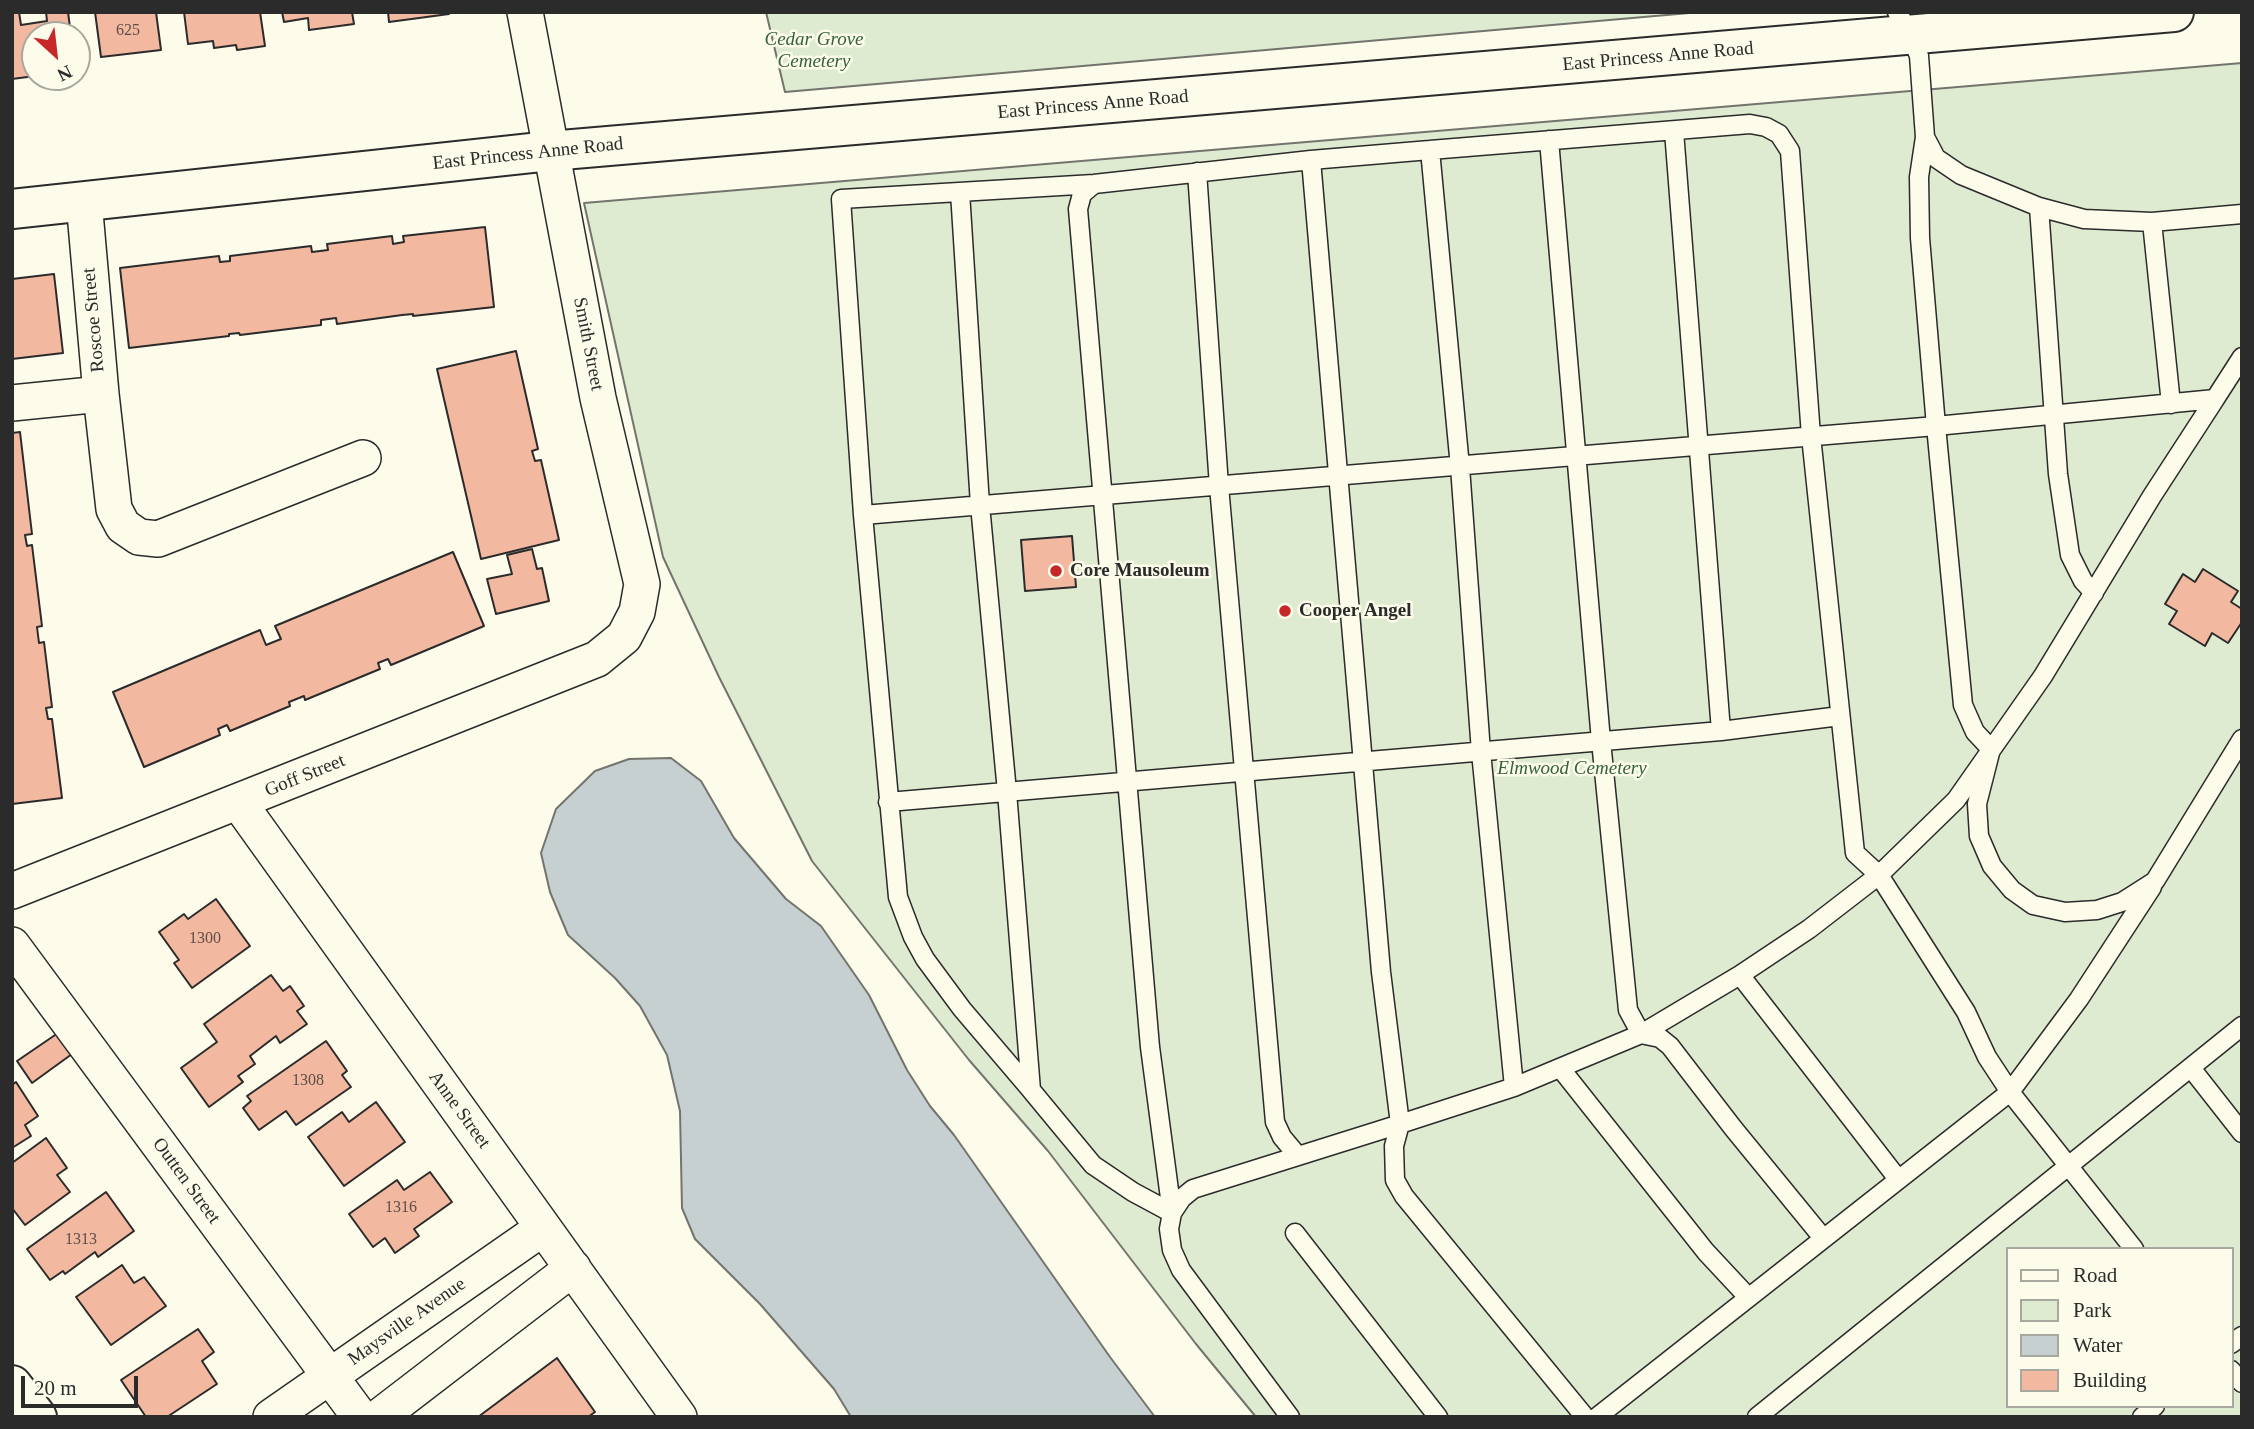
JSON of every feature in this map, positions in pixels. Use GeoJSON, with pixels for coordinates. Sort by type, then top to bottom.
{"type":"FeatureCollection","features":[{"type":"Feature","properties":{"kind":"main road","name":"East Princess Anne Road"},"geometry":{"type":"LineString","coordinates":[[12,209],[550,151],[1904,24],[2175,12]]}},
{"type":"Feature","properties":{"kind":"main road"},"geometry":{"type":"LineString","coordinates":[[12,1385],[37,1417]]}},
{"type":"Feature","properties":{"kind":"street","name":"Smith Street"},"geometry":{"type":"LineString","coordinates":[[525,12],[598,397],[642,584],[637,612],[624,637],[597,659]]}},
{"type":"Feature","properties":{"kind":"street","name":"Roscoe Street"},"geometry":{"type":"LineString","coordinates":[[12,403],[101,394],[83,201]]}},
{"type":"Feature","properties":{"kind":"street"},"geometry":{"type":"LineString","coordinates":[[101,394],[114,509],[123,526],[139,537],[158,539],[363,458]]}},
{"type":"Feature","properties":{"kind":"street","name":"Goff Street"},"geometry":{"type":"LineString","coordinates":[[12,891],[597,659]]}},
{"type":"Feature","properties":{"kind":"street","name":"Anne Street"},"geometry":{"type":"LineString","coordinates":[[239,803],[679,1417]]}},
{"type":"Feature","properties":{"kind":"street","name":"Outten Street"},"geometry":{"type":"LineString","coordinates":[[12,945],[360,1417]]}},
{"type":"Feature","properties":{"kind":"street","name":"Maysville Avenue"},"geometry":{"type":"LineString","coordinates":[[271,1417],[543,1228]]}},
{"type":"Feature","properties":{"kind":"street"},"geometry":{"type":"LineString","coordinates":[[379,1417],[573,1268]]}},
{"type":"Feature","properties":{"kind":"lane"},"geometry":{"type":"LineString","coordinates":[[1904,24],[1919,56],[1925,137],[1919,177],[1920,238],[1963,705],[1975,732],[1991,749]]}},
{"type":"Feature","properties":{"kind":"lane"},"geometry":{"type":"LineString","coordinates":[[1172,1213],[1133,1192],[1093,1164],[962,1009],[912,937],[898,897],[863,515],[841,199],[1094,184],[1311,160],[1750,124],[1766,127],[1779,134],[1790,150],[1811,436],[1855,853],[1879,875],[1966,1012],[1987,1057],[2010,1092],[2132,1247]]}},
{"type":"Feature","properties":{"kind":"lane"},"geometry":{"type":"LineString","coordinates":[[1674,131],[1721,731]]}},
{"type":"Feature","properties":{"kind":"lane"},"geometry":{"type":"LineString","coordinates":[[1925,137],[1936,158],[1961,175],[2039,207],[2084,219],[2152,222],[2242,214]]}},
{"type":"Feature","properties":{"kind":"lane"},"geometry":{"type":"LineString","coordinates":[[1549,140],[1601,741],[1628,1010],[1641,1034],[1660,1038],[1670,1046],[1823,1238]]}},
{"type":"Feature","properties":{"kind":"lane"},"geometry":{"type":"LineString","coordinates":[[1430,150],[1460,467],[1481,752],[1514,1087]]}},
{"type":"Feature","properties":{"kind":"lane"},"geometry":{"type":"LineString","coordinates":[[1311,160],[1381,972],[1400,1124],[1394,1146],[1395,1180],[1404,1196],[1585,1417]]}},
{"type":"Feature","properties":{"kind":"lane"},"geometry":{"type":"LineString","coordinates":[[1196,172],[1219,486],[1275,1122],[1282,1137],[1297,1155]]}},
{"type":"Feature","properties":{"kind":"lane"},"geometry":{"type":"LineString","coordinates":[[1094,184],[1082,194],[1079,209],[1150,1047],[1172,1213],[1169,1229],[1172,1250],[1181,1270],[1290,1417]]}},
{"type":"Feature","properties":{"kind":"lane"},"geometry":{"type":"LineString","coordinates":[[960,192],[980,505],[1031,1090]]}},
{"type":"Feature","properties":{"kind":"lane"},"geometry":{"type":"LineString","coordinates":[[2039,207],[2057,474],[2070,555],[2083,581],[2094,593]]}},
{"type":"Feature","properties":{"kind":"lane"},"geometry":{"type":"LineString","coordinates":[[2152,222],[2171,404]]}},
{"type":"Feature","properties":{"kind":"lane"},"geometry":{"type":"LineString","coordinates":[[1172,1213],[1182,1198],[1193,1189],[1514,1087],[1641,1034],[1740,975],[1809,929],[1879,875],[1956,800],[2043,676],[2242,357]]}},
{"type":"Feature","properties":{"kind":"lane"},"geometry":{"type":"LineString","coordinates":[[863,515],[2053,416],[2215,398]]}},
{"type":"Feature","properties":{"kind":"lane"},"geometry":{"type":"LineString","coordinates":[[888,802],[1721,731],[1840,716]]}},
{"type":"Feature","properties":{"kind":"lane"},"geometry":{"type":"LineString","coordinates":[[1597,1417],[2010,1092],[2079,999],[2242,739]]}},
{"type":"Feature","properties":{"kind":"lane"},"geometry":{"type":"LineString","coordinates":[[1991,749],[1977,804],[1979,836],[1992,866],[2012,890],[2033,905],[2065,912],[2097,910],[2122,902],[2155,881]]}},
{"type":"Feature","properties":{"kind":"lane"},"geometry":{"type":"LineString","coordinates":[[1740,975],[1898,1179]]}},
{"type":"Feature","properties":{"kind":"lane"},"geometry":{"type":"LineString","coordinates":[[1757,1417],[2242,1026]]}},
{"type":"Feature","properties":{"kind":"lane"},"geometry":{"type":"LineString","coordinates":[[2190,1068],[2242,1133]]}},
{"type":"Feature","properties":{"kind":"lane"},"geometry":{"type":"LineString","coordinates":[[1561,1069],[1706,1252],[1748,1297]]}},
{"type":"Feature","properties":{"kind":"lane"},"geometry":{"type":"LineString","coordinates":[[1295,1233],[1438,1417]]}},
{"type":"Feature","properties":{"kind":"green space","name":"Cedar Grove Cemetery"},"geometry":{"type":"Polygon","coordinates":[[[766,12],[1701,12],[785,92],[766,12]]]}},
{"type":"Feature","properties":{"kind":"green space","name":"Elmwood Cemetery"},"geometry":{"type":"Polygon","coordinates":[[[2242,63],[2242,1417],[1256,1417],[1196,1344],[1048,1151],[969,1060],[812,861],[719,677],[663,557],[584,203],[2242,63]]]}},
{"type":"Feature","properties":{"kind":"water"},"geometry":{"type":"Polygon","coordinates":[[[671,758],[701,781],[734,838],[786,899],[821,926],[869,995],[907,1070],[930,1106],[954,1135],[1155,1417],[851,1417],[834,1389],[760,1304],[695,1239],[682,1208],[680,1111],[667,1055],[640,1006],[615,978],[568,935],[550,892],[541,853],[556,809],[595,771],[629,759],[671,758]]]}},
{"type":"Feature","properties":{"kind":"building"},"geometry":{"type":"Polygon","coordinates":[[[12,12],[19,12],[21,78],[12,79],[12,12]]]}},
{"type":"Feature","properties":{"kind":"building"},"geometry":{"type":"Polygon","coordinates":[[[46,12],[68,12],[69,21],[47,21],[46,12]]]}},
{"type":"Feature","properties":{"kind":"building"},"geometry":{"type":"Polygon","coordinates":[[[95,12],[156,12],[161,50],[101,57],[95,12]]]}},
{"type":"Feature","properties":{"kind":"building"},"geometry":{"type":"Polygon","coordinates":[[[184,12],[260,12],[265,46],[237,50],[236,45],[214,48],[213,41],[188,44],[184,12]]]}},
{"type":"Feature","properties":{"kind":"building"},"geometry":{"type":"Polygon","coordinates":[[[282,12],[352,12],[354,24],[309,30],[308,18],[284,22],[282,12]]]}},
{"type":"Feature","properties":{"kind":"building"},"geometry":{"type":"Polygon","coordinates":[[[388,12],[449,12],[449,14],[389,22],[388,12]]]}},
{"type":"Feature","properties":{"kind":"building"},"geometry":{"type":"Polygon","coordinates":[[[485,227],[494,307],[337,324],[336,318],[321,320],[321,325],[129,348],[120,268],[219,256],[220,262],[230,261],[230,256],[311,246],[312,252],[328,250],[327,244],[392,236],[393,244],[404,242],[403,236],[485,227]]]}},
{"type":"Feature","properties":{"kind":"building"},"geometry":{"type":"Polygon","coordinates":[[[54,274],[63,353],[12,359],[12,279],[54,274]]]}},
{"type":"Feature","properties":{"kind":"building"},"geometry":{"type":"Polygon","coordinates":[[[516,351],[538,449],[532,451],[535,461],[541,460],[559,540],[481,559],[437,369],[516,351]]]}},
{"type":"Feature","properties":{"kind":"building"},"geometry":{"type":"Polygon","coordinates":[[[20,432],[32,534],[25,535],[27,546],[32,545],[42,626],[37,627],[39,643],[44,642],[52,707],[46,708],[48,719],[52,719],[62,798],[12,804],[12,433],[20,432]]]}},
{"type":"Feature","properties":{"kind":"building"},"geometry":{"type":"Polygon","coordinates":[[[1072,536],[1076,587],[1025,591],[1021,540],[1072,536]]]}},
{"type":"Feature","properties":{"kind":"building"},"geometry":{"type":"Polygon","coordinates":[[[532,549],[537,569],[542,568],[549,601],[496,614],[487,579],[512,574],[507,555],[532,549]]]}},
{"type":"Feature","properties":{"kind":"building"},"geometry":{"type":"Polygon","coordinates":[[[453,552],[484,626],[391,665],[388,659],[378,663],[380,669],[305,700],[304,696],[289,702],[290,706],[230,731],[227,725],[218,729],[220,735],[144,767],[113,692],[260,630],[266,645],[281,639],[275,626],[453,552]]]}},
{"type":"Feature","properties":{"kind":"building"},"geometry":{"type":"Polygon","coordinates":[[[2203,569],[2238,591],[2231,602],[2242,609],[2242,622],[2228,643],[2212,633],[2205,646],[2169,624],[2177,611],[2165,604],[2183,574],[2195,582],[2203,569]]]}},
{"type":"Feature","properties":{"kind":"building"},"geometry":{"type":"Polygon","coordinates":[[[216,899],[250,946],[192,988],[174,963],[179,960],[159,932],[184,914],[188,919],[216,899]]]}},
{"type":"Feature","properties":{"kind":"building"},"geometry":{"type":"Polygon","coordinates":[[[271,975],[283,991],[290,986],[304,1006],[297,1011],[307,1024],[280,1043],[276,1036],[250,1056],[255,1064],[238,1076],[243,1082],[209,1107],[181,1068],[217,1042],[204,1024],[271,975]]]}},
{"type":"Feature","properties":{"kind":"building"},"geometry":{"type":"Polygon","coordinates":[[[58,1033],[72,1054],[32,1083],[17,1061],[58,1033]]]}},
{"type":"Feature","properties":{"kind":"building"},"geometry":{"type":"Polygon","coordinates":[[[326,1041],[347,1071],[342,1075],[351,1087],[296,1125],[286,1111],[259,1130],[243,1108],[251,1101],[247,1096],[326,1041]]]}},
{"type":"Feature","properties":{"kind":"building"},"geometry":{"type":"Polygon","coordinates":[[[16,1082],[38,1116],[25,1125],[31,1136],[12,1148],[12,1085],[16,1082]]]}},
{"type":"Feature","properties":{"kind":"building"},"geometry":{"type":"Polygon","coordinates":[[[376,1102],[405,1142],[344,1186],[308,1137],[342,1112],[349,1122],[376,1102]]]}},
{"type":"Feature","properties":{"kind":"building"},"geometry":{"type":"Polygon","coordinates":[[[46,1138],[67,1168],[57,1175],[70,1192],[25,1225],[12,1208],[12,1163],[46,1138]]]}},
{"type":"Feature","properties":{"kind":"building"},"geometry":{"type":"Polygon","coordinates":[[[430,1172],[452,1202],[414,1229],[419,1236],[395,1253],[385,1238],[373,1247],[349,1214],[397,1180],[404,1190],[430,1172]]]}},
{"type":"Feature","properties":{"kind":"building"},"geometry":{"type":"Polygon","coordinates":[[[106,1192],[134,1231],[98,1257],[95,1252],[65,1274],[63,1271],[50,1280],[27,1249],[106,1192]]]}},
{"type":"Feature","properties":{"kind":"building"},"geometry":{"type":"Polygon","coordinates":[[[122,1265],[134,1283],[144,1277],[166,1306],[111,1345],[76,1297],[122,1265]]]}},
{"type":"Feature","properties":{"kind":"building"},"geometry":{"type":"Polygon","coordinates":[[[198,1329],[214,1352],[202,1361],[217,1384],[167,1417],[146,1417],[121,1380],[198,1329]]]}},
{"type":"Feature","properties":{"kind":"building"},"geometry":{"type":"Polygon","coordinates":[[[557,1358],[595,1412],[588,1417],[478,1417],[557,1358]]]}},
{"type":"Feature","properties":{"kind":"place","name":"Core Mausoleum"},"geometry":{"type":"Point","coordinates":[1056,571]}},
{"type":"Feature","properties":{"kind":"place","name":"Cooper Angel"},"geometry":{"type":"Point","coordinates":[1285,611]}}]}
